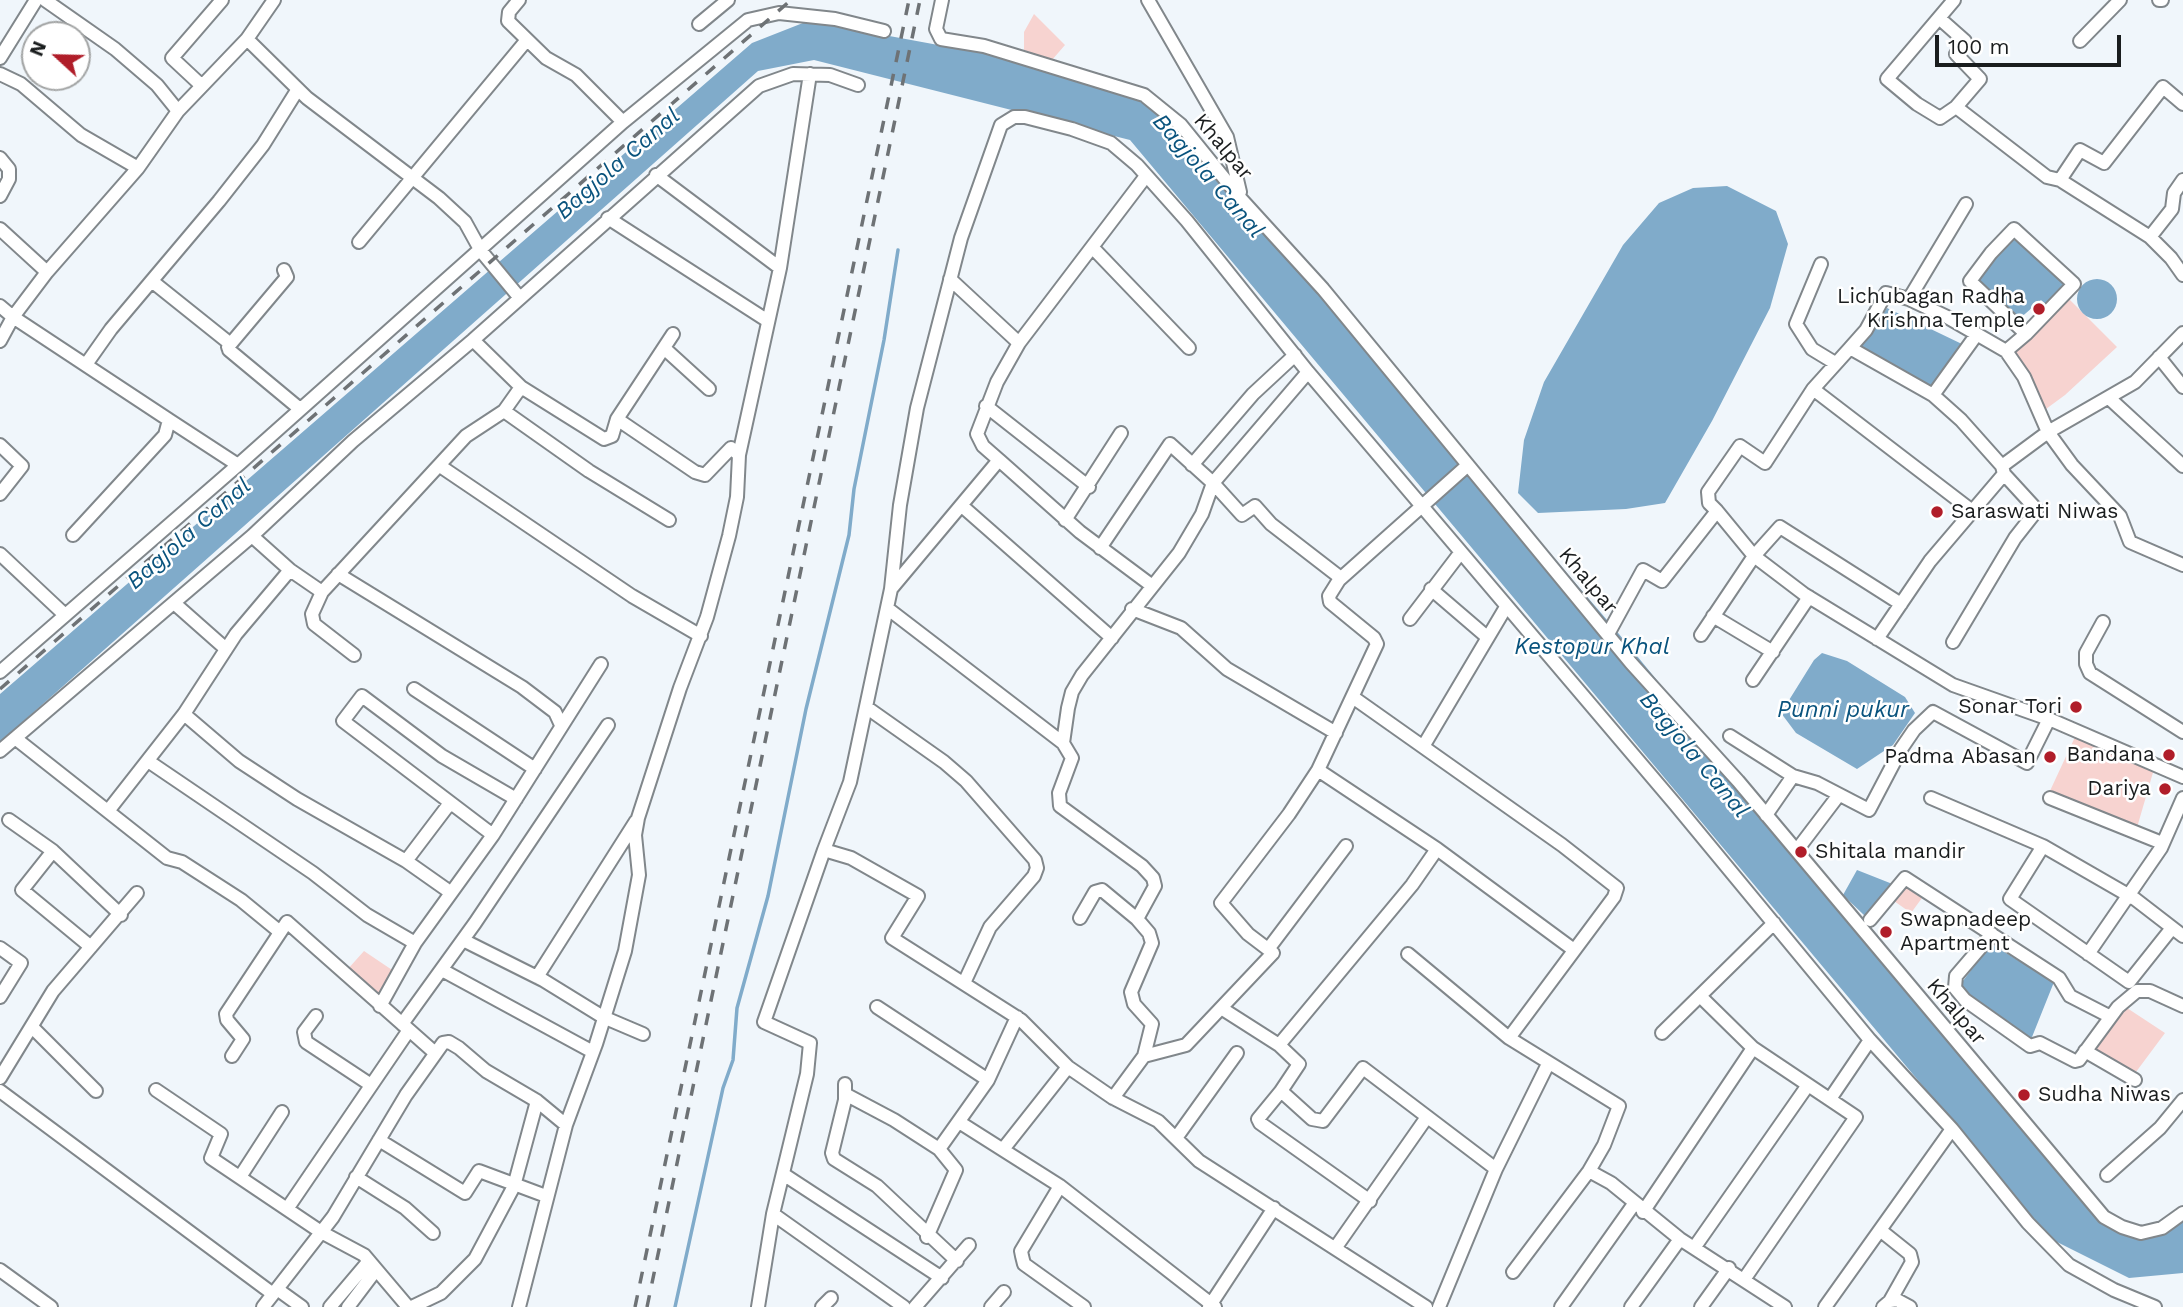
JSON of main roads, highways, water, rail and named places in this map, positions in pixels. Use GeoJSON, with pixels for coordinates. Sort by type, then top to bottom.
{"type":"FeatureCollection","features":[{"type":"Feature","properties":{"kind":"water","name":"Kestopur Khal"},"geometry":{"type":"Polygon","coordinates":[[[808,21],[1101,75],[1168,107],[1619,634],[2100,1220],[2138,1236],[2168,1230],[2183,1221],[2183,1273],[2129,1278],[2051,1239],[1130,140],[814,60],[758,71],[0,742],[0,694],[752,43],[808,21]]]}},
{"type":"Feature","properties":{"kind":"water"},"geometry":{"type":"Polygon","coordinates":[[[1727,186],[1776,211],[1788,244],[1770,308],[1712,421],[1665,503],[1626,509],[1538,513],[1518,493],[1524,440],[1544,382],[1623,245],[1659,203],[1693,188],[1727,186]]]}},
{"type":"Feature","properties":{"kind":"water"},"geometry":{"type":"Polygon","coordinates":[[[2014,234],[2072,284],[2047,306],[2041,300],[2018,320],[1977,281],[1992,255],[2014,234]]]}},
{"type":"Feature","properties":{"kind":"water"},"geometry":{"type":"Polygon","coordinates":[[[2097,279],[2111,285],[2117,299],[2111,313],[2097,319],[2083,313],[2077,299],[2083,285],[2097,279]]]}},
{"type":"Feature","properties":{"kind":"water"},"geometry":{"type":"Polygon","coordinates":[[[1887,308],[1964,345],[1932,390],[1861,347],[1887,308]]]}},
{"type":"Feature","properties":{"kind":"water","name":"Punni pukur"},"geometry":{"type":"Polygon","coordinates":[[[1822,653],[1847,661],[1905,697],[1915,713],[1893,745],[1857,769],[1796,733],[1781,713],[1814,660],[1822,653]]]}},
{"type":"Feature","properties":{"kind":"water"},"geometry":{"type":"Polygon","coordinates":[[[1857,870],[1895,885],[1866,917],[1843,895],[1857,870]]]}},
{"type":"Feature","properties":{"kind":"water"},"geometry":{"type":"Polygon","coordinates":[[[1991,944],[2054,982],[2030,1042],[1956,990],[1991,944]]]}},
{"type":"Feature","properties":{"kind":"waterway"},"geometry":{"type":"LineString","coordinates":[[675,1307],[723,1088],[733,1060],[737,1008],[768,896],[806,709],[849,535],[854,489],[884,340],[898,250]]}},
{"type":"Feature","properties":{"kind":"railway"},"geometry":{"type":"LineString","coordinates":[[0,689],[791,0]]}},
{"type":"Feature","properties":{"kind":"railway"},"geometry":{"type":"LineString","coordinates":[[635,1307],[909,0]]}},
{"type":"Feature","properties":{"kind":"railway"},"geometry":{"type":"LineString","coordinates":[[647,1307],[920,0]]}},
{"type":"Feature","properties":{"kind":"place","name":"Lichubagan Radha Krishna Temple"},"geometry":{"type":"Point","coordinates":[2039,309]}},
{"type":"Feature","properties":{"kind":"place","name":"Saraswati Niwas"},"geometry":{"type":"Point","coordinates":[1937,512]}},
{"type":"Feature","properties":{"kind":"place","name":"Sonar Tori"},"geometry":{"type":"Point","coordinates":[2076,707]}},
{"type":"Feature","properties":{"kind":"place","name":"Bandana"},"geometry":{"type":"Point","coordinates":[2169,755]}},
{"type":"Feature","properties":{"kind":"place","name":"Padma Abasan"},"geometry":{"type":"Point","coordinates":[2050,757]}},
{"type":"Feature","properties":{"kind":"place","name":"Dariya"},"geometry":{"type":"Point","coordinates":[2165,789]}},
{"type":"Feature","properties":{"kind":"place","name":"Shitala mandir"},"geometry":{"type":"Point","coordinates":[1801,852]}},
{"type":"Feature","properties":{"kind":"place","name":"Swapnadeep Apartment"},"geometry":{"type":"Point","coordinates":[1886,932]}},
{"type":"Feature","properties":{"kind":"place","name":"Sudha Niwas"},"geometry":{"type":"Point","coordinates":[2024,1095]}},
{"type":"Feature","properties":{"kind":"water label","name":"Bagjola Canal"},"geometry":{"type":"Point","coordinates":[618,164]}},
{"type":"Feature","properties":{"kind":"water label","name":"Bagjola Canal"},"geometry":{"type":"Point","coordinates":[1208,176]}},
{"type":"Feature","properties":{"kind":"water label","name":"Bagjola Canal"},"geometry":{"type":"Point","coordinates":[189,534]}},
{"type":"Feature","properties":{"kind":"water label","name":"Bagjola Canal"},"geometry":{"type":"Point","coordinates":[1694,755]}}]}
